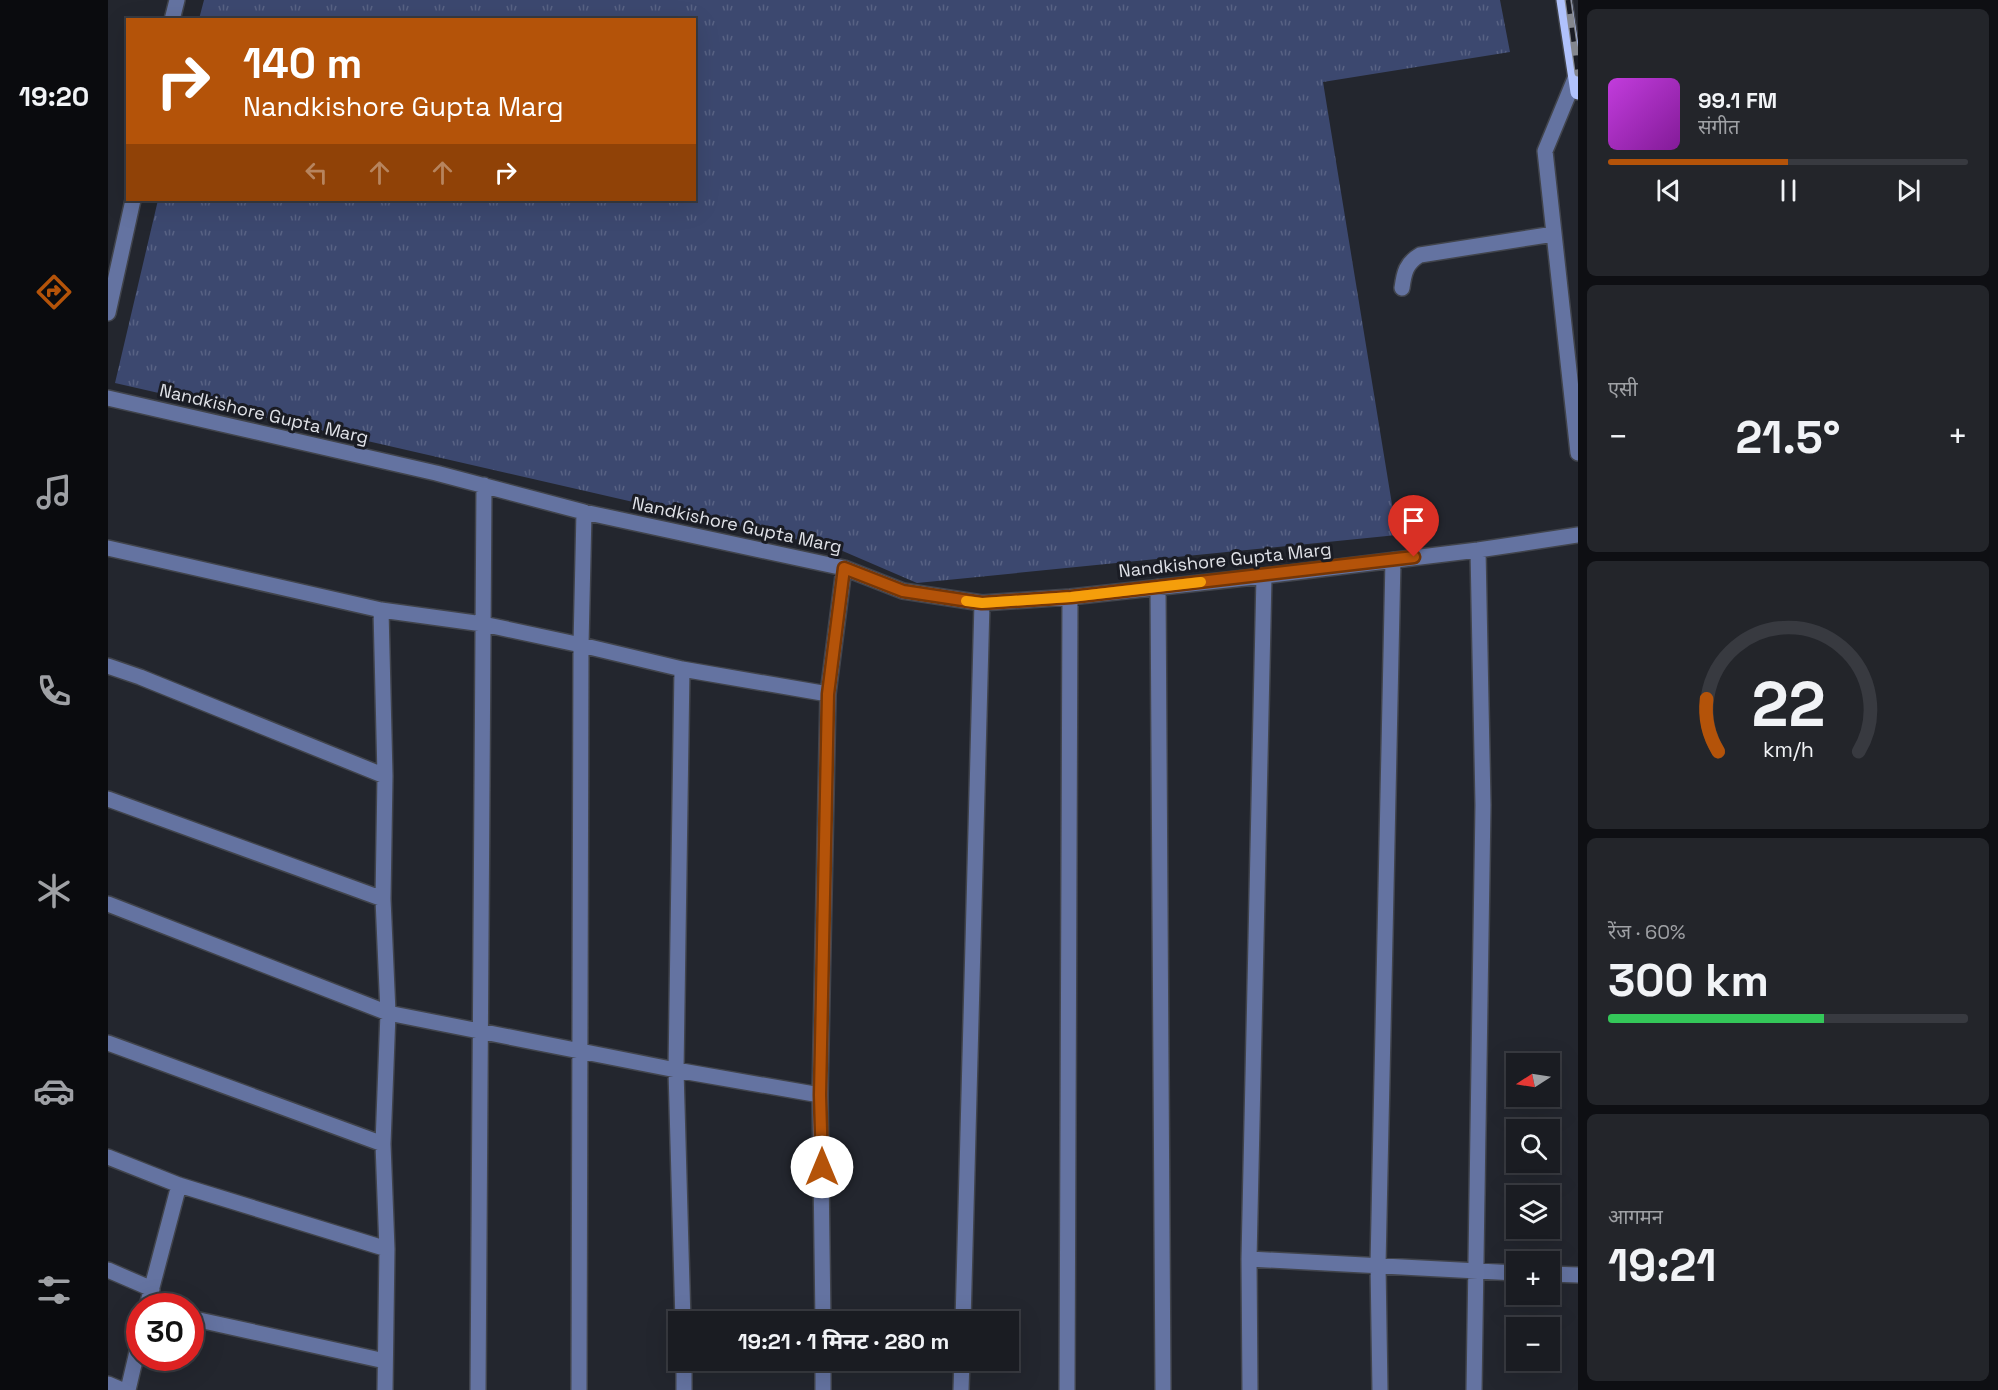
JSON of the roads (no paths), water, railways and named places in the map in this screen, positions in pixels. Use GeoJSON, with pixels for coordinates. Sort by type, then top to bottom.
{"type":"FeatureCollection","features":[{"type":"Feature","properties":{"kind":"main road"},"geometry":{"type":"LineString","coordinates":[[1564,0],[1578,92]]}},
{"type":"Feature","properties":{"kind":"street"},"geometry":{"type":"LineString","coordinates":[[172,18],[177,0]]}},
{"type":"Feature","properties":{"kind":"street"},"geometry":{"type":"LineString","coordinates":[[1575,76],[1545,152],[1578,453]]}},
{"type":"Feature","properties":{"kind":"street"},"geometry":{"type":"LineString","coordinates":[[108,313],[133,201]]}},
{"type":"Feature","properties":{"kind":"street"},"geometry":{"type":"LineString","coordinates":[[1402,288],[1405,270],[1412,260],[1420,255],[1554,234]]}},
{"type":"Feature","properties":{"kind":"street","name":"Nandkishore Gupta Marg"},"geometry":{"type":"LineString","coordinates":[[108,398],[484,485],[584,512],[844,568],[903,591],[982,603],[1071,597],[1263,576],[1478,550],[1578,535]]}},
{"type":"Feature","properties":{"kind":"street"},"geometry":{"type":"LineString","coordinates":[[478,1390],[484,485]]}},
{"type":"Feature","properties":{"kind":"street"},"geometry":{"type":"LineString","coordinates":[[579,1390],[581,645],[584,512]]}},
{"type":"Feature","properties":{"kind":"street"},"geometry":{"type":"LineString","coordinates":[[108,548],[381,610],[483,624],[682,669],[828,694]]}},
{"type":"Feature","properties":{"kind":"street"},"geometry":{"type":"LineString","coordinates":[[1474,1390],[1483,805],[1478,550]]}},
{"type":"Feature","properties":{"kind":"street"},"geometry":{"type":"LineString","coordinates":[[1380,1390],[1378,1265],[1393,560]]}},
{"type":"Feature","properties":{"kind":"street"},"geometry":{"type":"LineString","coordinates":[[823,1311],[820,1095],[828,694],[844,568]]}},
{"type":"Feature","properties":{"kind":"street"},"geometry":{"type":"LineString","coordinates":[[1250,1390],[1249,1260],[1263,576]]}},
{"type":"Feature","properties":{"kind":"street"},"geometry":{"type":"LineString","coordinates":[[1158,587],[1163,1390]]}},
{"type":"Feature","properties":{"kind":"street"},"geometry":{"type":"LineString","coordinates":[[1067,1390],[1071,597]]}},
{"type":"Feature","properties":{"kind":"street"},"geometry":{"type":"LineString","coordinates":[[963,1311],[982,603]]}},
{"type":"Feature","properties":{"kind":"street"},"geometry":{"type":"LineString","coordinates":[[381,610],[386,776],[383,899],[388,1013],[383,1144],[387,1249],[385,1390]]}},
{"type":"Feature","properties":{"kind":"street"},"geometry":{"type":"LineString","coordinates":[[108,666],[386,776]]}},
{"type":"Feature","properties":{"kind":"street"},"geometry":{"type":"LineString","coordinates":[[682,669],[676,1070],[683,1311]]}},
{"type":"Feature","properties":{"kind":"street"},"geometry":{"type":"LineString","coordinates":[[108,799],[383,899]]}},
{"type":"Feature","properties":{"kind":"street"},"geometry":{"type":"LineString","coordinates":[[108,904],[388,1013],[580,1049],[676,1070],[820,1095]]}},
{"type":"Feature","properties":{"kind":"street"},"geometry":{"type":"LineString","coordinates":[[108,1043],[383,1144]]}},
{"type":"Feature","properties":{"kind":"street"},"geometry":{"type":"LineString","coordinates":[[108,1157],[179,1185],[387,1249]]}},
{"type":"Feature","properties":{"kind":"street"},"geometry":{"type":"LineString","coordinates":[[151,1293],[179,1185]]}},
{"type":"Feature","properties":{"kind":"street"},"geometry":{"type":"LineString","coordinates":[[1249,1260],[1506,1272]]}},
{"type":"Feature","properties":{"kind":"street"},"geometry":{"type":"LineString","coordinates":[[108,1270],[152,1289]]}},
{"type":"Feature","properties":{"kind":"street"},"geometry":{"type":"LineString","coordinates":[[1560,1274],[1578,1275]]}},
{"type":"Feature","properties":{"kind":"street"},"geometry":{"type":"LineString","coordinates":[[204,1321],[385,1361]]}},
{"type":"Feature","properties":{"kind":"street"},"geometry":{"type":"LineString","coordinates":[[128,1390],[132,1371]]}},
{"type":"Feature","properties":{"kind":"street"},"geometry":{"type":"LineString","coordinates":[[684,1371],[684,1390]]}},
{"type":"Feature","properties":{"kind":"street"},"geometry":{"type":"LineString","coordinates":[[823,1371],[824,1390]]}},
{"type":"Feature","properties":{"kind":"street"},"geometry":{"type":"LineString","coordinates":[[961,1390],[962,1371]]}},
{"type":"Feature","properties":{"kind":"street"},"geometry":{"type":"LineString","coordinates":[[108,1384],[122,1390]]}},
{"type":"Feature","properties":{"kind":"railway"},"geometry":{"type":"LineString","coordinates":[[1568,0],[1578,73]]}}]}
